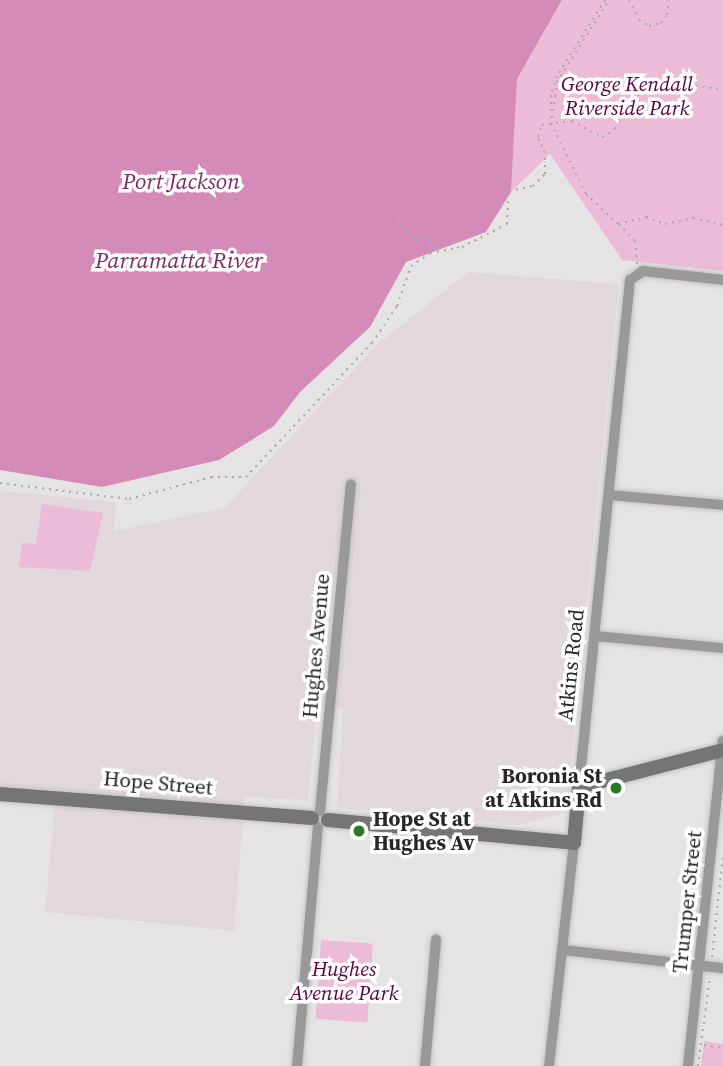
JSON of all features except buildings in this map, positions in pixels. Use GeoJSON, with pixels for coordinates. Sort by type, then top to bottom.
{"type":"FeatureCollection","features":[{"type":"Feature","properties":{"kind":"street"},"geometry":{"type":"LineString","coordinates":[[637,272],[723,280]]}},
{"type":"Feature","properties":{"kind":"street","name":"Atkins Road"},"geometry":{"type":"LineString","coordinates":[[549,1066],[564,950],[630,280],[637,272]]}},
{"type":"Feature","properties":{"kind":"street","name":"Hughes Avenue"},"geometry":{"type":"LineString","coordinates":[[297,1066],[351,484]]}},
{"type":"Feature","properties":{"kind":"street"},"geometry":{"type":"LineString","coordinates":[[609,495],[723,505]]}},
{"type":"Feature","properties":{"kind":"street"},"geometry":{"type":"LineString","coordinates":[[595,636],[723,648]]}},
{"type":"Feature","properties":{"kind":"street"},"geometry":{"type":"LineString","coordinates":[[579,787],[723,747]]}},
{"type":"Feature","properties":{"kind":"street","name":"Trumper Street"},"geometry":{"type":"LineString","coordinates":[[688,1066],[723,747]]}},
{"type":"Feature","properties":{"kind":"street","name":"Hope Street"},"geometry":{"type":"LineString","coordinates":[[0,794],[319,819],[574,843]]}},
{"type":"Feature","properties":{"kind":"street"},"geometry":{"type":"LineString","coordinates":[[425,1066],[436,939]]}},
{"type":"Feature","properties":{"kind":"street"},"geometry":{"type":"LineString","coordinates":[[564,950],[723,968]]}},
{"type":"Feature","properties":{"kind":"path"},"geometry":{"type":"LineString","coordinates":[[607,0],[557,76],[551,95],[551,123],[586,194],[635,241],[637,272]]}},
{"type":"Feature","properties":{"kind":"path"},"geometry":{"type":"LineString","coordinates":[[629,0],[639,20],[649,26],[661,23],[667,15],[668,0]]}},
{"type":"Feature","properties":{"kind":"path"},"geometry":{"type":"LineString","coordinates":[[0,483],[110,499],[150,495],[211,477],[246,477],[386,324],[406,273],[419,259],[440,250],[462,247],[507,224],[509,191],[533,186],[545,174],[547,163],[538,132],[551,123],[572,121],[602,137],[615,129],[638,94],[668,81],[703,83],[723,90]]}},
{"type":"Feature","properties":{"kind":"path"},"geometry":{"type":"LineString","coordinates":[[396,211],[404,230],[410,231],[413,239],[425,238],[440,250]]}},
{"type":"Feature","properties":{"kind":"path"},"geometry":{"type":"LineString","coordinates":[[618,224],[646,217],[665,224],[693,218],[723,225]]}},
{"type":"Feature","properties":{"kind":"path"},"geometry":{"type":"LineString","coordinates":[[712,958],[723,854]]}},
{"type":"Feature","properties":{"kind":"path"},"geometry":{"type":"LineString","coordinates":[[698,1066],[710,975]]}},
{"type":"Feature","properties":{"kind":"path"},"geometry":{"type":"LineString","coordinates":[[702,1045],[723,1048]]}},
{"type":"Feature","properties":{"kind":"shaded area"},"geometry":{"type":"Polygon","coordinates":[[[468,272],[619,284],[566,812],[519,825],[337,808],[343,709],[317,706],[308,800],[245,797],[234,931],[45,912],[56,791],[0,786],[0,491],[116,502],[114,531],[224,508],[378,344],[468,272]]]}},
{"type":"Feature","properties":{"kind":"green space","name":"George Kendall Riverside Park"},"geometry":{"type":"Polygon","coordinates":[[[562,0],[723,0],[723,271],[622,260],[550,154],[511,192],[517,79],[562,0]]]}},
{"type":"Feature","properties":{"kind":"green space"},"geometry":{"type":"Polygon","coordinates":[[[42,504],[103,513],[90,571],[19,567],[22,543],[36,544],[42,504]]]}},
{"type":"Feature","properties":{"kind":"green space","name":"Hughes Avenue Park"},"geometry":{"type":"Polygon","coordinates":[[[321,940],[373,944],[367,1022],[315,1019],[321,940]]]}},
{"type":"Feature","properties":{"kind":"green space"},"geometry":{"type":"Polygon","coordinates":[[[704,1041],[723,1044],[723,1066],[701,1066],[704,1041]]]}},
{"type":"Feature","properties":{"kind":"water","name":"Port Jackson"},"geometry":{"type":"Polygon","coordinates":[[[0,0],[562,0],[517,79],[511,192],[486,232],[406,262],[370,327],[300,392],[274,426],[219,460],[102,487],[0,470],[0,0]]]}},
{"type":"Feature","properties":{"kind":"place","name":"Boronia St at Atkins Rd"},"geometry":{"type":"Point","coordinates":[616,788]}},
{"type":"Feature","properties":{"kind":"place","name":"Hope St at Hughes Av"},"geometry":{"type":"Point","coordinates":[359,831]}},
{"type":"Feature","properties":{"kind":"water label","name":"Parramatta River"},"geometry":{"type":"Point","coordinates":[179,260]}}]}
